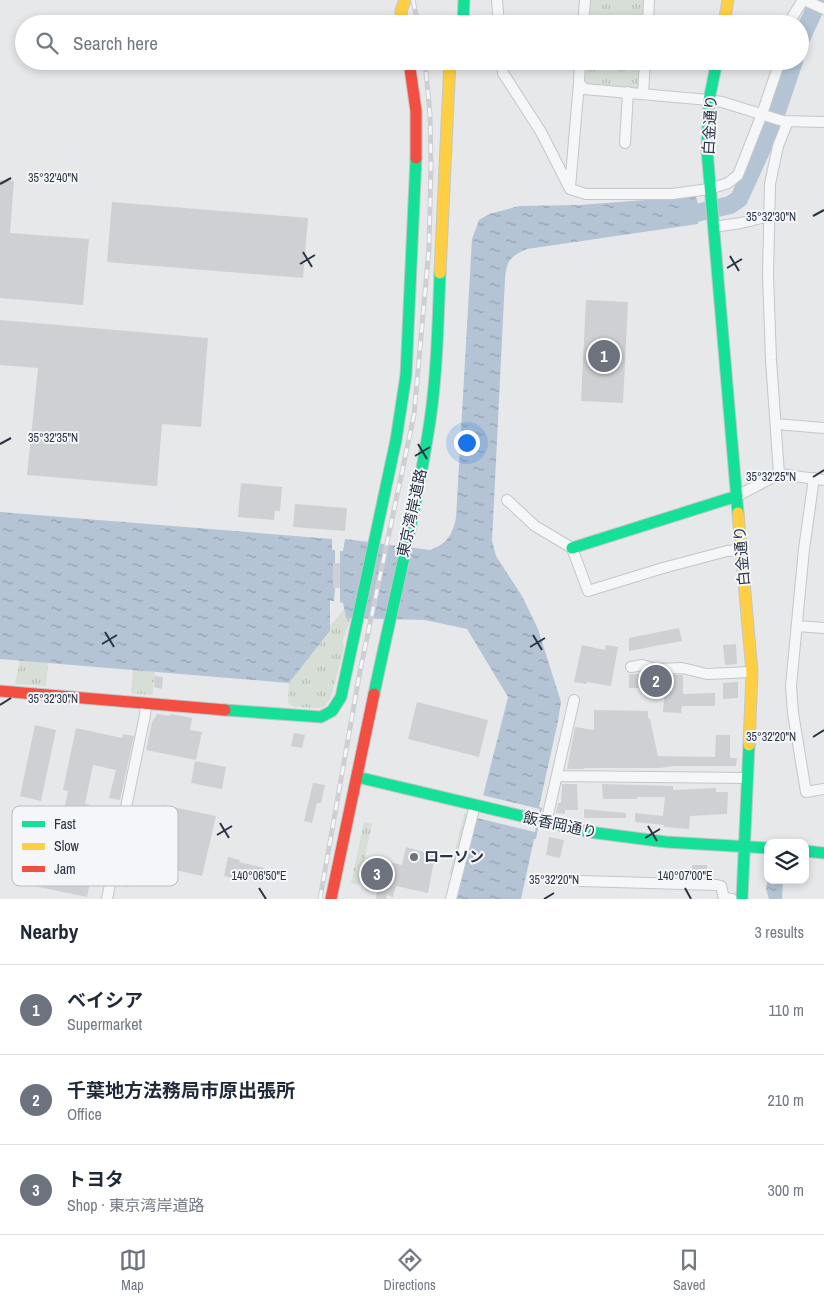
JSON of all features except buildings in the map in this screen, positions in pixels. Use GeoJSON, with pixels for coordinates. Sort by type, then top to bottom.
{"type":"FeatureCollection","features":[{"type":"Feature","properties":{"kind":"main road"},"geometry":{"type":"LineString","coordinates":[[402,15],[405,0]]}},
{"type":"Feature","properties":{"kind":"main road"},"geometry":{"type":"LineString","coordinates":[[453,15],[454,0]]}},
{"type":"Feature","properties":{"kind":"main road"},"geometry":{"type":"LineString","coordinates":[[463,15],[464,0]]}},
{"type":"Feature","properties":{"kind":"main road"},"geometry":{"type":"LineString","coordinates":[[726,15],[728,0]]}},
{"type":"Feature","properties":{"kind":"main road"},"geometry":{"type":"LineString","coordinates":[[0,691],[314,717],[327,715],[334,709],[339,699],[358,619],[396,440],[406,375],[417,141],[411,70]]}},
{"type":"Feature","properties":{"kind":"main road","name":"東京湾岸道路"},"geometry":{"type":"LineString","coordinates":[[411,546],[435,376],[450,70]]}},
{"type":"Feature","properties":{"kind":"main road","name":"東京湾岸道路"},"geometry":{"type":"LineString","coordinates":[[341,899],[362,778],[411,546],[436,442],[443,394],[460,70]]}},
{"type":"Feature","properties":{"kind":"main road","name":"白金通り"},"geometry":{"type":"LineString","coordinates":[[715,70],[709,100],[706,150],[752,672],[745,876],[742,899]]}},
{"type":"Feature","properties":{"kind":"main road"},"geometry":{"type":"LineString","coordinates":[[572,548],[737,496]]}},
{"type":"Feature","properties":{"kind":"main road","name":"東京湾岸道路"},"geometry":{"type":"LineString","coordinates":[[331,899],[362,778]]}},
{"type":"Feature","properties":{"kind":"main road","name":"飯香岡通り"},"geometry":{"type":"LineString","coordinates":[[362,778],[542,822],[613,836],[657,842],[764,848]]}},
{"type":"Feature","properties":{"kind":"main road"},"geometry":{"type":"LineString","coordinates":[[809,851],[824,853]]}},
{"type":"Feature","properties":{"kind":"street"},"geometry":{"type":"LineString","coordinates":[[496,0],[498,15]]}},
{"type":"Feature","properties":{"kind":"street"},"geometry":{"type":"LineString","coordinates":[[584,15],[585,0]]}},
{"type":"Feature","properties":{"kind":"street"},"geometry":{"type":"LineString","coordinates":[[649,15],[650,0]]}},
{"type":"Feature","properties":{"kind":"street"},"geometry":{"type":"LineString","coordinates":[[794,15],[803,0],[824,9]]}},
{"type":"Feature","properties":{"kind":"street"},"geometry":{"type":"LineString","coordinates":[[503,70],[540,132],[570,189],[586,194],[672,194],[709,189],[728,183],[738,175],[764,115],[777,70]]}},
{"type":"Feature","properties":{"kind":"street"},"geometry":{"type":"LineString","coordinates":[[570,189],[580,70]]}},
{"type":"Feature","properties":{"kind":"street"},"geometry":{"type":"LineString","coordinates":[[643,94],[644,70]]}},
{"type":"Feature","properties":{"kind":"street"},"geometry":{"type":"LineString","coordinates":[[579,83],[584,88],[709,100],[786,121],[824,122]]}},
{"type":"Feature","properties":{"kind":"street"},"geometry":{"type":"LineString","coordinates":[[626,143],[628,92]]}},
{"type":"Feature","properties":{"kind":"street"},"geometry":{"type":"LineString","coordinates":[[779,474],[768,275],[769,216],[770,184],[778,146],[786,121]]}},
{"type":"Feature","properties":{"kind":"street"},"geometry":{"type":"LineString","coordinates":[[712,227],[741,223],[769,216]]}},
{"type":"Feature","properties":{"kind":"street"},"geometry":{"type":"LineString","coordinates":[[776,424],[824,428]]}},
{"type":"Feature","properties":{"kind":"street"},"geometry":{"type":"LineString","coordinates":[[737,496],[779,474],[819,479],[804,549],[791,686],[793,713],[806,792],[824,789]]}},
{"type":"Feature","properties":{"kind":"street"},"geometry":{"type":"LineString","coordinates":[[506,500],[535,526],[572,548],[588,591],[663,568],[727,551],[741,550]]}},
{"type":"Feature","properties":{"kind":"street"},"geometry":{"type":"LineString","coordinates":[[797,626],[824,628]]}},
{"type":"Feature","properties":{"kind":"street"},"geometry":{"type":"LineString","coordinates":[[631,667],[642,665],[656,668],[682,668],[707,674],[752,672]]}},
{"type":"Feature","properties":{"kind":"street"},"geometry":{"type":"LineString","coordinates":[[542,822],[557,776],[574,700]]}},
{"type":"Feature","properties":{"kind":"street"},"geometry":{"type":"LineString","coordinates":[[126,806],[146,703]]}},
{"type":"Feature","properties":{"kind":"street"},"geometry":{"type":"LineString","coordinates":[[557,776],[748,778]]}},
{"type":"Feature","properties":{"kind":"street"},"geometry":{"type":"LineString","coordinates":[[451,899],[477,806]]}},
{"type":"Feature","properties":{"kind":"street"},"geometry":{"type":"LineString","coordinates":[[581,881],[716,885],[721,886],[724,898],[732,899]]}},
{"type":"Feature","properties":{"kind":"street"},"geometry":{"type":"LineString","coordinates":[[107,899],[110,886]]}},
{"type":"Feature","properties":{"kind":"green space"},"geometry":{"type":"Polygon","coordinates":[[[587,0],[645,0],[644,15],[586,15],[587,0]]]}},
{"type":"Feature","properties":{"kind":"green space"},"geometry":{"type":"Polygon","coordinates":[[[582,70],[641,70],[640,85],[635,89],[587,85],[581,80],[582,70]]]}},
{"type":"Feature","properties":{"kind":"green space"},"geometry":{"type":"Polygon","coordinates":[[[344,609],[346,618],[351,618],[343,640],[344,649],[331,697],[325,706],[321,708],[294,707],[288,703],[289,683],[330,632],[330,626],[344,609]]]}},
{"type":"Feature","properties":{"kind":"green space"},"geometry":{"type":"Polygon","coordinates":[[[20,660],[48,663],[45,686],[15,684],[20,660]]]}},
{"type":"Feature","properties":{"kind":"green space"},"geometry":{"type":"Polygon","coordinates":[[[133,670],[155,672],[153,694],[131,693],[133,670]]]}},
{"type":"Feature","properties":{"kind":"green space"},"geometry":{"type":"Polygon","coordinates":[[[464,813],[468,814],[453,875],[449,875],[464,815],[464,813]]]}},
{"type":"Feature","properties":{"kind":"green space"},"geometry":{"type":"Polygon","coordinates":[[[364,822],[372,824],[359,885],[351,883],[364,822]]]}},
{"type":"Feature","properties":{"kind":"water"},"geometry":{"type":"Polygon","coordinates":[[[696,196],[699,208],[698,224],[527,249],[513,257],[507,268],[492,541],[496,556],[522,596],[538,629],[561,702],[539,807],[542,808],[536,839],[534,839],[521,899],[457,899],[508,697],[467,629],[425,620],[346,618],[343,603],[340,602],[340,588],[335,588],[334,601],[330,601],[330,631],[289,683],[0,659],[0,512],[332,539],[332,550],[335,550],[335,563],[340,563],[340,551],[343,551],[345,539],[430,550],[441,544],[451,534],[456,518],[472,239],[479,220],[489,214],[519,206],[580,205],[696,196]]]}},
{"type":"Feature","properties":{"kind":"water"},"geometry":{"type":"Polygon","coordinates":[[[767,884],[783,884],[782,899],[769,899],[766,889],[767,884]]]}},
{"type":"Feature","properties":{"kind":"pier"},"geometry":{"type":"Polygon","coordinates":[[[482,795],[540,809],[535,832],[477,818],[482,795]]]}},
{"type":"Feature","properties":{"kind":"waterway"},"geometry":{"type":"LineString","coordinates":[[809,22],[819,0]]}},
{"type":"Feature","properties":{"kind":"waterway"},"geometry":{"type":"LineString","coordinates":[[692,214],[730,205],[739,199],[771,129],[791,70]]}},
{"type":"Feature","properties":{"kind":"railway"},"geometry":{"type":"LineString","coordinates":[[413,0],[416,15]]}},
{"type":"Feature","properties":{"kind":"railway"},"geometry":{"type":"LineString","coordinates":[[320,899],[360,671],[414,415],[429,248],[431,163],[430,115],[426,70]]}},
{"type":"Feature","properties":{"kind":"traffic: fast"},"geometry":{"type":"LineString","coordinates":[[463,15],[464,0]]}},
{"type":"Feature","properties":{"kind":"traffic: fast"},"geometry":{"type":"LineString","coordinates":[[715,70],[709,100],[707,150],[738,513]]}},
{"type":"Feature","properties":{"kind":"traffic: fast"},"geometry":{"type":"LineString","coordinates":[[225,710],[321,717],[332,711],[341,697],[396,440],[406,375],[416,158]]}},
{"type":"Feature","properties":{"kind":"traffic: fast"},"geometry":{"type":"LineString","coordinates":[[374,694],[411,524],[430,421],[436,366],[440,273]]}},
{"type":"Feature","properties":{"kind":"traffic: fast"},"geometry":{"type":"LineString","coordinates":[[572,548],[737,496]]}},
{"type":"Feature","properties":{"kind":"traffic: fast"},"geometry":{"type":"LineString","coordinates":[[742,899],[749,745]]}},
{"type":"Feature","properties":{"kind":"traffic: fast"},"geometry":{"type":"LineString","coordinates":[[357,777],[589,832],[666,842],[764,848]]}},
{"type":"Feature","properties":{"kind":"traffic: fast"},"geometry":{"type":"LineString","coordinates":[[809,851],[824,853]]}},
{"type":"Feature","properties":{"kind":"traffic: slow"},"geometry":{"type":"LineString","coordinates":[[401,15],[405,0]]}},
{"type":"Feature","properties":{"kind":"traffic: slow"},"geometry":{"type":"LineString","coordinates":[[726,15],[728,0]]}},
{"type":"Feature","properties":{"kind":"traffic: slow"},"geometry":{"type":"LineString","coordinates":[[440,273],[450,70]]}},
{"type":"Feature","properties":{"kind":"traffic: slow"},"geometry":{"type":"LineString","coordinates":[[738,513],[752,672],[749,745]]}},
{"type":"Feature","properties":{"kind":"traffic: jam"},"geometry":{"type":"LineString","coordinates":[[410,70],[416,111],[416,158]]}},
{"type":"Feature","properties":{"kind":"traffic: jam"},"geometry":{"type":"LineString","coordinates":[[0,691],[225,710]]}},
{"type":"Feature","properties":{"kind":"traffic: jam"},"geometry":{"type":"LineString","coordinates":[[331,899],[374,694]]}},
{"type":"Feature","properties":{"kind":"place","name":"ベイシア"},"geometry":{"type":"Point","coordinates":[604,356]}},
{"type":"Feature","properties":{"kind":"place","name":"千葉地方法務局市原出張所"},"geometry":{"type":"Point","coordinates":[656,681]}},
{"type":"Feature","properties":{"kind":"place","name":"ローソン"},"geometry":{"type":"Point","coordinates":[414,857]}},
{"type":"Feature","properties":{"kind":"place","name":"トヨタ"},"geometry":{"type":"Point","coordinates":[377,874]}}]}
